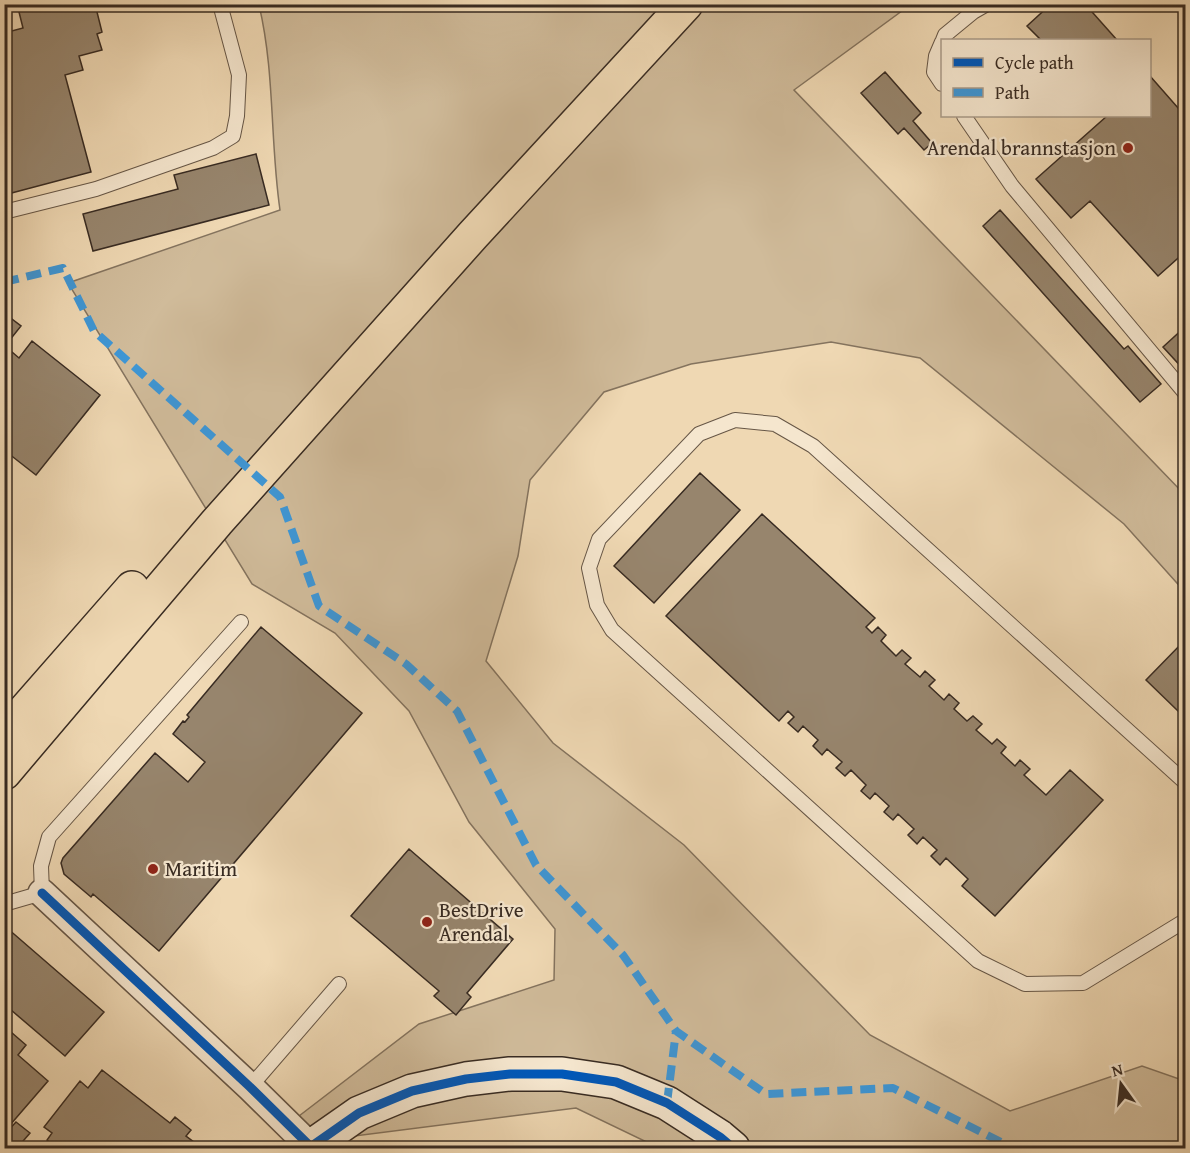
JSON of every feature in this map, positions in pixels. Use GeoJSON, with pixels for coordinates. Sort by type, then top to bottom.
{"type":"FeatureCollection","features":[{"type":"Feature","properties":{"kind":"highway"},"geometry":{"type":"LineString","coordinates":[[4,734],[206,503],[661,4]]}},
{"type":"Feature","properties":{"kind":"highway"},"geometry":{"type":"LineString","coordinates":[[4,773],[217,522],[473,235],[686,4]]}},
{"type":"Feature","properties":{"kind":"street"},"geometry":{"type":"LineString","coordinates":[[42,893],[250,1087],[310,1148],[359,1113],[412,1092],[466,1079],[510,1074],[562,1074],[616,1082],[667,1103],[720,1137],[733,1149]]}},
{"type":"Feature","properties":{"kind":"lane"},"geometry":{"type":"LineString","coordinates":[[4,212],[96,189],[213,148],[233,136],[237,116],[239,75],[220,4]]}},
{"type":"Feature","properties":{"kind":"lane"},"geometry":{"type":"LineString","coordinates":[[944,39],[945,35],[973,12],[987,4]]}},
{"type":"Feature","properties":{"kind":"lane"},"geometry":{"type":"LineString","coordinates":[[941,45],[936,56],[934,72],[941,82]]}},
{"type":"Feature","properties":{"kind":"lane"},"geometry":{"type":"LineString","coordinates":[[965,117],[1012,186],[1185,394]]}},
{"type":"Feature","properties":{"kind":"lane"},"geometry":{"type":"LineString","coordinates":[[1185,783],[813,446],[774,424],[735,420],[699,434],[599,539],[589,568],[597,605],[612,630],[978,962],[1025,984],[1083,983],[1185,920]]}},
{"type":"Feature","properties":{"kind":"lane"},"geometry":{"type":"LineString","coordinates":[[4,904],[42,893],[41,866],[49,837],[241,622]]}},
{"type":"Feature","properties":{"kind":"lane"},"geometry":{"type":"LineString","coordinates":[[250,1087],[339,984]]}},
{"type":"Feature","properties":{"kind":"shaded area"},"geometry":{"type":"Polygon","coordinates":[[[259,5],[910,5],[794,90],[1185,495],[1185,592],[1124,524],[920,358],[831,342],[691,364],[604,392],[530,480],[518,556],[486,661],[553,743],[684,845],[870,1035],[1010,1111],[1142,1066],[1185,1081],[1185,1148],[659,1148],[576,1108],[323,1140],[299,1116],[419,1024],[554,980],[555,929],[469,822],[409,711],[335,633],[252,584],[68,283],[280,210],[268,56],[259,5]]]}},
{"type":"Feature","properties":{"kind":"building"},"geometry":{"type":"Polygon","coordinates":[[[17,4],[95,4],[102,32],[97,34],[102,50],[79,56],[83,70],[65,75],[91,172],[4,195],[4,33],[23,28],[17,4]]]}},
{"type":"Feature","properties":{"kind":"building"},"geometry":{"type":"Polygon","coordinates":[[[1051,4],[1085,4],[1116,39],[1040,39],[1027,26],[1051,4]]]}},
{"type":"Feature","properties":{"kind":"building"},"geometry":{"type":"Polygon","coordinates":[[[885,72],[921,113],[913,121],[932,143],[924,150],[904,128],[898,134],[861,93],[885,72]]]}},
{"type":"Feature","properties":{"kind":"building","name":"Arendal brannstasjon"},"geometry":{"type":"Polygon","coordinates":[[[1151,77],[1186,117],[1186,251],[1158,276],[1090,201],[1071,218],[1036,179],[1106,117],[1151,117],[1151,77]]]}},
{"type":"Feature","properties":{"kind":"building"},"geometry":{"type":"Polygon","coordinates":[[[256,154],[269,205],[93,251],[83,214],[178,189],[174,175],[256,154]]]}},
{"type":"Feature","properties":{"kind":"building"},"geometry":{"type":"Polygon","coordinates":[[[1000,210],[1124,349],[1128,346],[1161,384],[1140,402],[983,226],[1000,210]]]}},
{"type":"Feature","properties":{"kind":"building"},"geometry":{"type":"Polygon","coordinates":[[[4,313],[21,326],[5,346],[19,358],[32,341],[100,395],[36,475],[4,450],[4,313]]]}},
{"type":"Feature","properties":{"kind":"building"},"geometry":{"type":"Polygon","coordinates":[[[1186,326],[1186,372],[1163,347],[1186,326]]]}},
{"type":"Feature","properties":{"kind":"building"},"geometry":{"type":"Polygon","coordinates":[[[700,473],[740,510],[654,603],[614,566],[700,473]]]}},
{"type":"Feature","properties":{"kind":"building"},"geometry":{"type":"Polygon","coordinates":[[[762,514],[875,618],[866,627],[872,633],[878,627],[886,635],[881,641],[896,656],[902,650],[911,658],[905,664],[920,677],[925,671],[935,680],[929,686],[944,700],[949,694],[959,703],[954,709],[967,721],[973,716],[982,724],[976,730],[992,744],[997,739],[1006,747],[1001,753],[1015,766],[1020,760],[1030,769],[1024,775],[1046,795],[1070,770],[1103,800],[995,916],[962,886],[968,879],[946,858],[940,865],[931,856],[937,850],[923,837],[917,844],[908,835],[914,829],[898,814],[893,820],[884,812],[889,806],[875,793],[870,799],[861,791],[866,785],[851,770],[845,776],[836,768],[842,762],[827,749],[822,755],[813,746],[818,740],[803,726],[798,732],[788,723],[794,717],[788,711],[779,721],[666,616],[762,514]]]}},
{"type":"Feature","properties":{"kind":"building"},"geometry":{"type":"Polygon","coordinates":[[[261,627],[362,713],[159,951],[93,894],[91,897],[64,874],[61,863],[155,753],[188,782],[205,762],[173,734],[261,627]]]}},
{"type":"Feature","properties":{"kind":"building"},"geometry":{"type":"Polygon","coordinates":[[[1184,641],[1186,703],[1178,711],[1146,680],[1184,641]]]}},
{"type":"Feature","properties":{"kind":"building"},"geometry":{"type":"Polygon","coordinates":[[[409,849],[513,939],[467,993],[471,997],[456,1015],[434,996],[439,991],[351,916],[409,849]]]}},
{"type":"Feature","properties":{"kind":"building"},"geometry":{"type":"Polygon","coordinates":[[[7,928],[104,1012],[65,1056],[4,1004],[4,931],[7,928]]]}},
{"type":"Feature","properties":{"kind":"building"},"geometry":{"type":"Polygon","coordinates":[[[4,1026],[26,1045],[18,1055],[48,1081],[4,1132],[4,1026]]]}},
{"type":"Feature","properties":{"kind":"building"},"geometry":{"type":"Polygon","coordinates":[[[102,1070],[170,1123],[175,1117],[191,1130],[186,1136],[202,1148],[57,1148],[47,1140],[52,1133],[44,1127],[80,1081],[88,1088],[102,1070]]]}},
{"type":"Feature","properties":{"kind":"building"},"geometry":{"type":"Polygon","coordinates":[[[16,1122],[30,1133],[17,1148],[4,1148],[4,1135],[16,1122]]]}},
{"type":"Feature","properties":{"kind":"marked path"},"geometry":{"type":"LineString","coordinates":[[4,282],[63,268],[94,331],[280,497],[319,606],[406,664],[457,711],[536,865],[623,955],[676,1031],[766,1094],[893,1088],[1013,1148]]}},
{"type":"Feature","properties":{"kind":"marked path"},"geometry":{"type":"LineString","coordinates":[[667,1103],[676,1031]]}},
{"type":"Feature","properties":{"kind":"cycle path"},"geometry":{"type":"LineString","coordinates":[[42,893],[311,1147]]}},
{"type":"Feature","properties":{"kind":"cycle path"},"geometry":{"type":"LineString","coordinates":[[309,1148],[359,1113],[412,1091],[466,1079],[510,1074],[562,1074],[616,1082],[667,1103],[733,1148]]}},
{"type":"Feature","properties":{"kind":"place","name":"Arendal brannstasjon"},"geometry":{"type":"Point","coordinates":[1128,148]}},
{"type":"Feature","properties":{"kind":"place","name":"Maritim"},"geometry":{"type":"Point","coordinates":[153,869]}},
{"type":"Feature","properties":{"kind":"place","name":"BestDrive Arendal"},"geometry":{"type":"Point","coordinates":[427,922]}}]}
